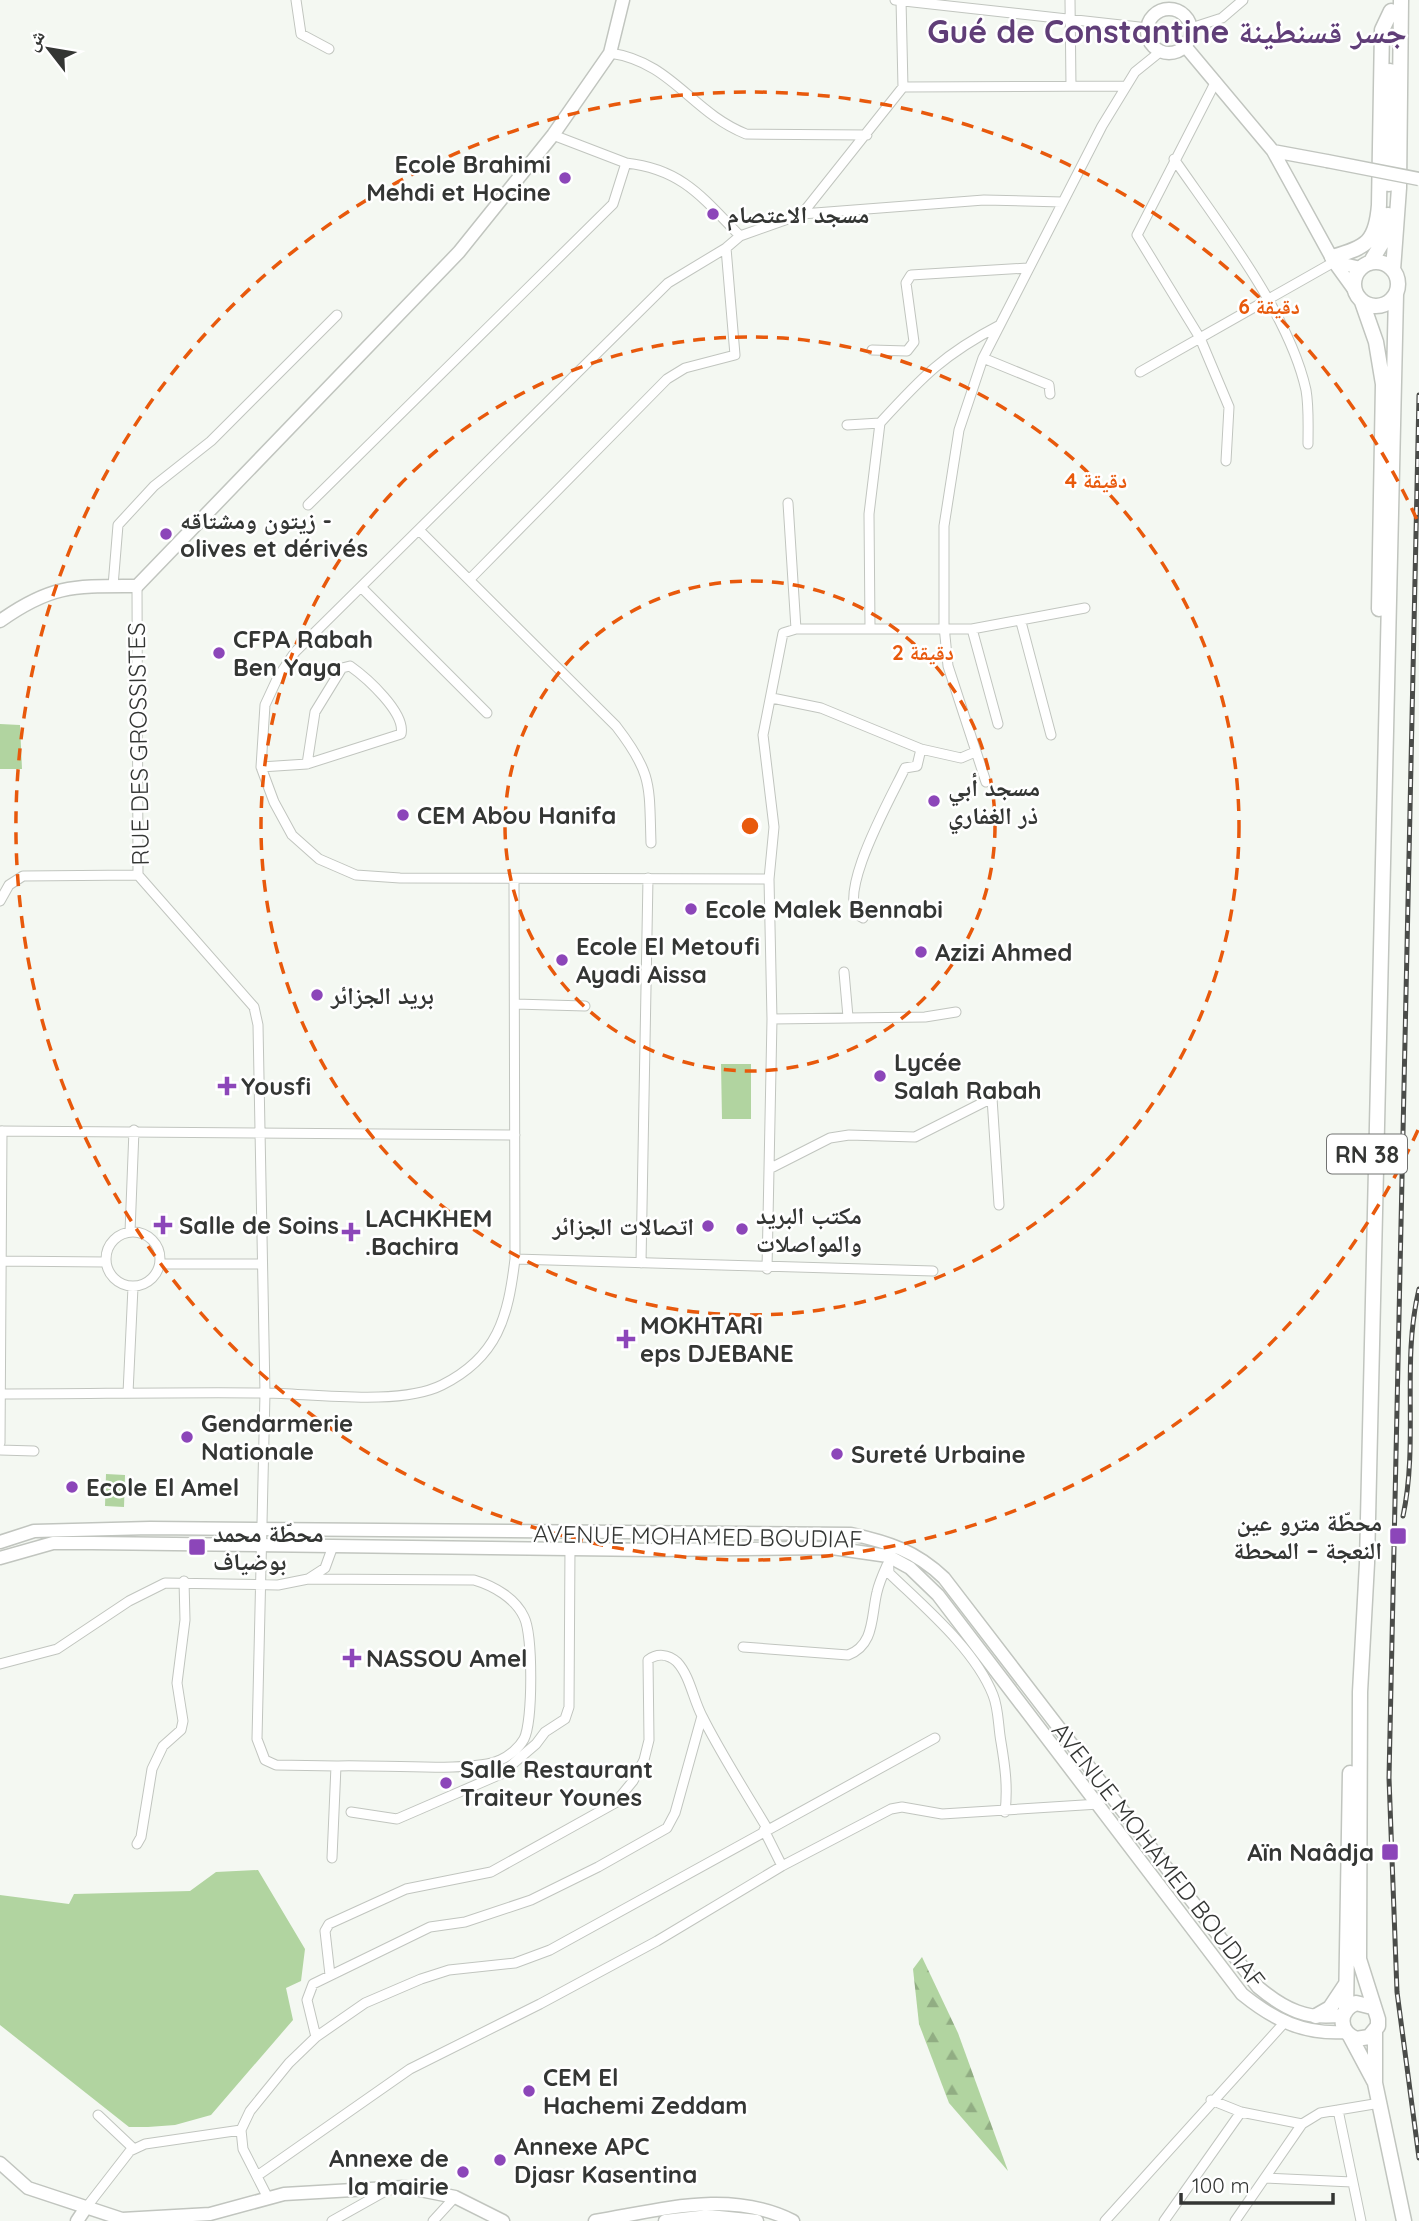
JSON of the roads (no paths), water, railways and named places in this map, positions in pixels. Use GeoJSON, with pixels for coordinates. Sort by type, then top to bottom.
{"type":"FeatureCollection","features":[{"type":"Feature","properties":{"kind":"main road"},"geometry":{"type":"LineString","coordinates":[[0,621],[41,595],[58,589],[75,586],[137,586],[435,279],[553,135],[610,53],[623,0]]}},
{"type":"Feature","properties":{"kind":"main road"},"geometry":{"type":"LineString","coordinates":[[1333,259],[1360,247],[1375,234],[1382,30],[1395,4]]}},
{"type":"Feature","properties":{"kind":"main road"},"geometry":{"type":"LineString","coordinates":[[1358,296],[1354,283],[1380,248],[1387,228],[1395,4]]}},
{"type":"Feature","properties":{"kind":"main road","name":"RN 38"},"geometry":{"type":"LineString","coordinates":[[1375,2083],[1348,2034],[1345,2012],[1385,567],[1398,281],[1393,270],[1399,188],[1395,4]]}},
{"type":"Feature","properties":{"kind":"main road"},"geometry":{"type":"LineString","coordinates":[[1172,5],[1186,17],[1191,28],[1185,46],[1172,53],[1161,51],[1149,38],[1148,28],[1158,12],[1172,5]]}},
{"type":"Feature","properties":{"kind":"main road"},"geometry":{"type":"LineString","coordinates":[[1185,46],[1273,151],[1333,259],[1358,296],[1377,307],[1392,300],[1396,293]]}},
{"type":"Feature","properties":{"kind":"main road"},"geometry":{"type":"LineString","coordinates":[[1273,151],[1419,179]]}},
{"type":"Feature","properties":{"kind":"main road"},"geometry":{"type":"LineString","coordinates":[[1333,259],[1365,266],[1382,263],[1393,270]]}},
{"type":"Feature","properties":{"kind":"main road","name":"RN 38"},"geometry":{"type":"LineString","coordinates":[[1358,296],[1376,342],[1383,384],[1385,567],[1367,1563],[1360,1692],[1359,1959],[1378,2020],[1374,2032],[1375,2083],[1404,2221]]}},
{"type":"Feature","properties":{"kind":"main road","name":"AVENUE MOHAMED BOUDIAF"},"geometry":{"type":"LineString","coordinates":[[0,1542],[34,1531],[58,1529],[851,1534],[889,1542],[929,1564],[944,1578],[1258,1987],[1280,2005],[1300,2014],[1316,2016],[1345,2012]]}},
{"type":"Feature","properties":{"kind":"main road","name":"AVENUE MOHAMED BOUDIAF"},"geometry":{"type":"LineString","coordinates":[[0,1558],[53,1543],[570,1546],[654,1550],[832,1548],[910,1568],[938,1595],[1100,1804],[1242,1994],[1284,2023],[1311,2031],[1348,2034]]}},
{"type":"Feature","properties":{"kind":"main road"},"geometry":{"type":"LineString","coordinates":[[1316,2016],[1330,2008],[1347,1983]]}},
{"type":"Feature","properties":{"kind":"main road"},"geometry":{"type":"LineString","coordinates":[[1345,2012],[1356,2003],[1372,2007]]}},
{"type":"Feature","properties":{"kind":"main road"},"geometry":{"type":"LineString","coordinates":[[1348,2034],[1363,2039],[1374,2032]]}},
{"type":"Feature","properties":{"kind":"main road"},"geometry":{"type":"LineString","coordinates":[[0,2163],[28,2188],[121,2220],[210,2217],[268,2198],[391,2188],[436,2192],[455,2197],[503,2221]]}},
{"type":"Feature","properties":{"kind":"main road"},"geometry":{"type":"LineString","coordinates":[[595,2221],[725,2202],[754,2206],[793,2221]]}},
{"type":"Feature","properties":{"kind":"main road"},"geometry":{"type":"LineString","coordinates":[[77,2221],[85,2209]]}},
{"type":"Feature","properties":{"kind":"main road"},"geometry":{"type":"LineString","coordinates":[[665,2221],[709,2216],[757,2221]]}},
{"type":"Feature","properties":{"kind":"street"},"geometry":{"type":"LineString","coordinates":[[296,0],[301,34],[329,49]]}},
{"type":"Feature","properties":{"kind":"street"},"geometry":{"type":"LineString","coordinates":[[895,0],[1148,28]]}},
{"type":"Feature","properties":{"kind":"street"},"geometry":{"type":"LineString","coordinates":[[802,214],[903,87],[901,0]]}},
{"type":"Feature","properties":{"kind":"street"},"geometry":{"type":"LineString","coordinates":[[1070,0],[1071,86]]}},
{"type":"Feature","properties":{"kind":"street"},"geometry":{"type":"LineString","coordinates":[[1191,28],[1222,18],[1243,0]]}},
{"type":"Feature","properties":{"kind":"street"},"geometry":{"type":"LineString","coordinates":[[986,782],[948,666],[944,626],[944,526],[950,471],[959,430],[983,358],[1062,202],[1125,86],[1142,65],[1161,51]]}},
{"type":"Feature","properties":{"kind":"street"},"geometry":{"type":"LineString","coordinates":[[610,53],[640,59],[657,68],[699,105],[729,127],[746,134],[867,135]]}},
{"type":"Feature","properties":{"kind":"street"},"geometry":{"type":"LineString","coordinates":[[1216,81],[1137,235],[1200,338],[1229,407],[1226,461]]}},
{"type":"Feature","properties":{"kind":"street"},"geometry":{"type":"LineString","coordinates":[[903,87],[1125,86]]}},
{"type":"Feature","properties":{"kind":"street"},"geometry":{"type":"LineString","coordinates":[[553,135],[626,163],[671,174],[696,189],[740,236]]}},
{"type":"Feature","properties":{"kind":"street"},"geometry":{"type":"LineString","coordinates":[[1174,159],[1268,302],[1289,342],[1306,391],[1308,444]]}},
{"type":"Feature","properties":{"kind":"street"},"geometry":{"type":"LineString","coordinates":[[308,505],[603,215],[613,204],[626,163]]}},
{"type":"Feature","properties":{"kind":"street"},"geometry":{"type":"LineString","coordinates":[[769,879],[514,880],[356,875],[319,859],[292,835],[274,803],[261,767],[265,705],[278,677],[295,652],[668,283],[726,248],[740,236],[802,214],[984,200],[1062,202]]}},
{"type":"Feature","properties":{"kind":"street"},"geometry":{"type":"LineString","coordinates":[[470,579],[667,379],[685,368],[734,355],[726,248]]}},
{"type":"Feature","properties":{"kind":"street"},"geometry":{"type":"LineString","coordinates":[[1140,372],[1268,302],[1333,259]]}},
{"type":"Feature","properties":{"kind":"street"},"geometry":{"type":"LineString","coordinates":[[872,350],[907,351],[911,348],[914,342],[906,283],[911,275],[1028,268]]}},
{"type":"Feature","properties":{"kind":"street"},"geometry":{"type":"LineString","coordinates":[[113,586],[118,525],[154,486],[211,441],[337,315]]}},
{"type":"Feature","properties":{"kind":"street"},"geometry":{"type":"LineString","coordinates":[[870,627],[869,514],[880,423],[935,364],[1000,325]]}},
{"type":"Feature","properties":{"kind":"street"},"geometry":{"type":"LineString","coordinates":[[983,358],[1049,385],[1050,394]]}},
{"type":"Feature","properties":{"kind":"street"},"geometry":{"type":"LineString","coordinates":[[847,425],[880,423]]}},
{"type":"Feature","properties":{"kind":"street"},"geometry":{"type":"LineString","coordinates":[[788,503],[796,629]]}},
{"type":"Feature","properties":{"kind":"street"},"geometry":{"type":"LineString","coordinates":[[419,530],[616,726],[636,752],[647,774],[651,843]]}},
{"type":"Feature","properties":{"kind":"street","name":"RUE DES GROSSISTES"},"geometry":{"type":"LineString","coordinates":[[137,586],[138,875],[254,1007],[258,1025],[265,1393],[257,1696],[259,1750],[265,1760],[276,1765],[483,1766],[514,1751],[523,1740],[528,1723],[529,1631],[524,1616],[511,1600],[490,1585],[474,1580],[309,1579]]}},
{"type":"Feature","properties":{"kind":"street"},"geometry":{"type":"LineString","coordinates":[[362,588],[487,713]]}},
{"type":"Feature","properties":{"kind":"street"},"geometry":{"type":"LineString","coordinates":[[767,1269],[772,1018],[769,879],[774,827],[763,735],[783,633],[796,629],[870,627],[944,626],[972,629],[1085,608]]}},
{"type":"Feature","properties":{"kind":"street"},"geometry":{"type":"LineString","coordinates":[[1021,621],[1051,735]]}},
{"type":"Feature","properties":{"kind":"street"},"geometry":{"type":"LineString","coordinates":[[972,629],[998,724]]}},
{"type":"Feature","properties":{"kind":"street"},"geometry":{"type":"LineString","coordinates":[[261,767],[307,764],[401,734],[401,718],[365,677],[351,666],[342,668],[315,712],[307,764]]}},
{"type":"Feature","properties":{"kind":"street"},"geometry":{"type":"LineString","coordinates":[[772,698],[821,708],[921,749],[961,758],[975,752]]}},
{"type":"Feature","properties":{"kind":"street"},"geometry":{"type":"LineString","coordinates":[[863,918],[857,915],[852,907],[853,892],[865,851],[905,768],[918,766],[921,749]]}},
{"type":"Feature","properties":{"kind":"street"},"geometry":{"type":"LineString","coordinates":[[0,901],[4,883],[23,876],[138,875]]}},
{"type":"Feature","properties":{"kind":"street"},"geometry":{"type":"LineString","coordinates":[[641,1263],[648,878]]}},
{"type":"Feature","properties":{"kind":"street"},"geometry":{"type":"LineString","coordinates":[[1,1394],[265,1393],[389,1397],[440,1386],[485,1354],[501,1328],[510,1302],[515,1259],[514,880]]}},
{"type":"Feature","properties":{"kind":"street"},"geometry":{"type":"LineString","coordinates":[[844,972],[848,1017]]}},
{"type":"Feature","properties":{"kind":"street"},"geometry":{"type":"LineString","coordinates":[[515,1004],[585,1006]]}},
{"type":"Feature","properties":{"kind":"street"},"geometry":{"type":"LineString","coordinates":[[772,1018],[925,1017],[956,1012]]}},
{"type":"Feature","properties":{"kind":"street"},"geometry":{"type":"LineString","coordinates":[[769,1169],[830,1138],[849,1135],[915,1138],[992,1098],[999,1205]]}},
{"type":"Feature","properties":{"kind":"street"},"geometry":{"type":"LineString","coordinates":[[130,1232],[134,1130]]}},
{"type":"Feature","properties":{"kind":"street"},"geometry":{"type":"LineString","coordinates":[[0,1443],[1,1131],[515,1135]]}},
{"type":"Feature","properties":{"kind":"street"},"geometry":{"type":"LineString","coordinates":[[130,1232],[149,1237],[160,1254],[160,1264],[148,1283],[133,1287],[112,1277],[106,1262],[111,1242],[130,1232]]}},
{"type":"Feature","properties":{"kind":"street"},"geometry":{"type":"LineString","coordinates":[[515,1259],[767,1269],[933,1271]]}},
{"type":"Feature","properties":{"kind":"street"},"geometry":{"type":"LineString","coordinates":[[1,1262],[106,1262]]}},
{"type":"Feature","properties":{"kind":"street"},"geometry":{"type":"LineString","coordinates":[[160,1264],[261,1264]]}},
{"type":"Feature","properties":{"kind":"street"},"geometry":{"type":"LineString","coordinates":[[128,1393],[133,1287]]}},
{"type":"Feature","properties":{"kind":"street"},"geometry":{"type":"LineString","coordinates":[[0,1450],[34,1451]]}},
{"type":"Feature","properties":{"kind":"street"},"geometry":{"type":"LineString","coordinates":[[743,1647],[848,1655],[857,1652],[871,1629],[889,1542]]}},
{"type":"Feature","properties":{"kind":"street"},"geometry":{"type":"LineString","coordinates":[[0,1664],[57,1649],[148,1590],[165,1583],[184,1581],[262,1585],[295,1583],[309,1579],[325,1568],[333,1546]]}},
{"type":"Feature","properties":{"kind":"street"},"geometry":{"type":"LineString","coordinates":[[351,1812],[397,1819],[422,1810],[501,1774],[536,1744],[545,1732],[565,1719],[569,1707],[570,1546]]}},
{"type":"Feature","properties":{"kind":"street"},"geometry":{"type":"LineString","coordinates":[[887,1560],[890,1574],[912,1592],[968,1654],[989,1685],[996,1702],[1006,1760],[1005,1812]]}},
{"type":"Feature","properties":{"kind":"street"},"geometry":{"type":"LineString","coordinates":[[137,1844],[141,1837],[152,1769],[163,1746],[181,1730],[183,1721],[177,1683],[185,1620],[184,1581]]}},
{"type":"Feature","properties":{"kind":"street"},"geometry":{"type":"LineString","coordinates":[[330,1975],[325,1931],[329,1924],[406,1889],[491,1871],[615,1802],[633,1781],[645,1760],[649,1740],[648,1660],[661,1654],[676,1661],[702,1716],[765,1829],[782,1866]]}},
{"type":"Feature","properties":{"kind":"street"},"geometry":{"type":"LineString","coordinates":[[316,2037],[308,1992],[313,1984],[430,1927],[465,1922],[531,1900],[598,1867],[667,1828],[675,1813],[702,1716]]}},
{"type":"Feature","properties":{"kind":"street"},"geometry":{"type":"LineString","coordinates":[[268,2198],[243,2149],[241,2130],[250,2111],[273,2082],[316,2037],[365,2003],[449,1970],[515,1963],[550,1950],[765,1829],[935,1738]]}},
{"type":"Feature","properties":{"kind":"street"},"geometry":{"type":"LineString","coordinates":[[332,1858],[336,1766]]}},
{"type":"Feature","properties":{"kind":"street"},"geometry":{"type":"LineString","coordinates":[[257,2176],[389,2082],[657,1941],[782,1866],[891,1809],[902,1807],[942,1814],[1100,1804]]}},
{"type":"Feature","properties":{"kind":"street"},"geometry":{"type":"LineString","coordinates":[[1105,2221],[1211,2100],[1284,2023]]}},
{"type":"Feature","properties":{"kind":"street"},"geometry":{"type":"LineString","coordinates":[[1211,2100],[1241,2112],[1302,2124]]}},
{"type":"Feature","properties":{"kind":"street"},"geometry":{"type":"LineString","coordinates":[[1235,2221],[1302,2124],[1320,2113],[1380,2103]]}},
{"type":"Feature","properties":{"kind":"street"},"geometry":{"type":"LineString","coordinates":[[1338,2110],[1361,2221]]}},
{"type":"Feature","properties":{"kind":"street"},"geometry":{"type":"LineString","coordinates":[[1164,2221],[1241,2112]]}},
{"type":"Feature","properties":{"kind":"street"},"geometry":{"type":"LineString","coordinates":[[98,2115],[134,2149]]}},
{"type":"Feature","properties":{"kind":"street"},"geometry":{"type":"LineString","coordinates":[[85,2209],[134,2149],[145,2144],[241,2130]]}},
{"type":"Feature","properties":{"kind":"street"},"geometry":{"type":"LineString","coordinates":[[1265,2178],[1352,2182]]}},
{"type":"Feature","properties":{"kind":"street"},"geometry":{"type":"LineString","coordinates":[[332,2221],[391,2188]]}},
{"type":"Feature","properties":{"kind":"street"},"geometry":{"type":"LineString","coordinates":[[433,2221],[455,2197]]}},
{"type":"Feature","properties":{"kind":"railway"},"geometry":{"type":"LineString","coordinates":[[1419,395],[1389,1778],[1397,1992],[1419,2158]]}},
{"type":"Feature","properties":{"kind":"railway"},"geometry":{"type":"LineString","coordinates":[[1403,1516],[1410,1459],[1411,1345],[1419,1289]]}},
{"type":"Feature","properties":{"kind":"place","name":"Ecole Brahimi Mehdi et Hocine"},"geometry":{"type":"Point","coordinates":[565,178]}},
{"type":"Feature","properties":{"kind":"place","name":"مسجد الاعتصام"},"geometry":{"type":"Point","coordinates":[713,214]}},
{"type":"Feature","properties":{"kind":"place","name":"زيتون ومشتاقه - olives et dérivés"},"geometry":{"type":"Point","coordinates":[166,534]}},
{"type":"Feature","properties":{"kind":"place","name":"CFPA Rabah Ben Yaya"},"geometry":{"type":"Point","coordinates":[219,653]}},
{"type":"Feature","properties":{"kind":"place","name":"مسجد أبي ذر الغفاري"},"geometry":{"type":"Point","coordinates":[934,801]}},
{"type":"Feature","properties":{"kind":"place","name":"CEM Abou Hanifa"},"geometry":{"type":"Point","coordinates":[403,815]}},
{"type":"Feature","properties":{"kind":"place","name":"Ecole Malek Bennabi"},"geometry":{"type":"Point","coordinates":[691,909]}},
{"type":"Feature","properties":{"kind":"place","name":"Azizi Ahmed"},"geometry":{"type":"Point","coordinates":[921,952]}},
{"type":"Feature","properties":{"kind":"place","name":"Ecole El Metoufi Ayadi Aissa"},"geometry":{"type":"Point","coordinates":[562,960]}},
{"type":"Feature","properties":{"kind":"place","name":"بريد الجزائر"},"geometry":{"type":"Point","coordinates":[317,995]}},
{"type":"Feature","properties":{"kind":"place","name":"Lycée Salah Rabah"},"geometry":{"type":"Point","coordinates":[880,1076]}},
{"type":"Feature","properties":{"kind":"place","name":"Yousfi"},"geometry":{"type":"Point","coordinates":[227,1086]}},
{"type":"Feature","properties":{"kind":"place","name":"Salle de Soins"},"geometry":{"type":"Point","coordinates":[163,1225]}},
{"type":"Feature","properties":{"kind":"place","name":"اتصالات الجزائر"},"geometry":{"type":"Point","coordinates":[708,1226]}},
{"type":"Feature","properties":{"kind":"place","name":"مكتب البريد والمواصلات"},"geometry":{"type":"Point","coordinates":[742,1229]}},
{"type":"Feature","properties":{"kind":"place","name":"LACHKHEM .Bachira"},"geometry":{"type":"Point","coordinates":[351,1232]}},
{"type":"Feature","properties":{"kind":"place","name":"MOKHTARI eps DJEBANE"},"geometry":{"type":"Point","coordinates":[626,1339]}},
{"type":"Feature","properties":{"kind":"place","name":"Gendarmerie Nationale"},"geometry":{"type":"Point","coordinates":[187,1437]}},
{"type":"Feature","properties":{"kind":"place","name":"Sureté Urbaine"},"geometry":{"type":"Point","coordinates":[837,1454]}},
{"type":"Feature","properties":{"kind":"place","name":"Ecole El Amel"},"geometry":{"type":"Point","coordinates":[72,1487]}},
{"type":"Feature","properties":{"kind":"place","name":"محطّة مترو عين النعجة – المحطة"},"geometry":{"type":"Point","coordinates":[1398,1536]}},
{"type":"Feature","properties":{"kind":"place","name":"محطّة محمد بوضياف"},"geometry":{"type":"Point","coordinates":[197,1547]}},
{"type":"Feature","properties":{"kind":"place","name":"NASSOU Amel"},"geometry":{"type":"Point","coordinates":[352,1658]}},
{"type":"Feature","properties":{"kind":"place","name":"Salle Restaurant Traiteur Younes"},"geometry":{"type":"Point","coordinates":[446,1783]}},
{"type":"Feature","properties":{"kind":"place","name":"Aïn Naâdja"},"geometry":{"type":"Point","coordinates":[1390,1852]}},
{"type":"Feature","properties":{"kind":"place","name":"CEM El Hachemi Zeddam"},"geometry":{"type":"Point","coordinates":[529,2091]}},
{"type":"Feature","properties":{"kind":"place","name":"Annexe APC Djasr Kasentina"},"geometry":{"type":"Point","coordinates":[500,2160]}},
{"type":"Feature","properties":{"kind":"place","name":"Annexe de la mairie"},"geometry":{"type":"Point","coordinates":[463,2172]}},
{"type":"Feature","properties":{"kind":"district","name":"Gué de Constantine جسر قسنطينة"},"geometry":{"type":"Point","coordinates":[1167,31]}}]}
